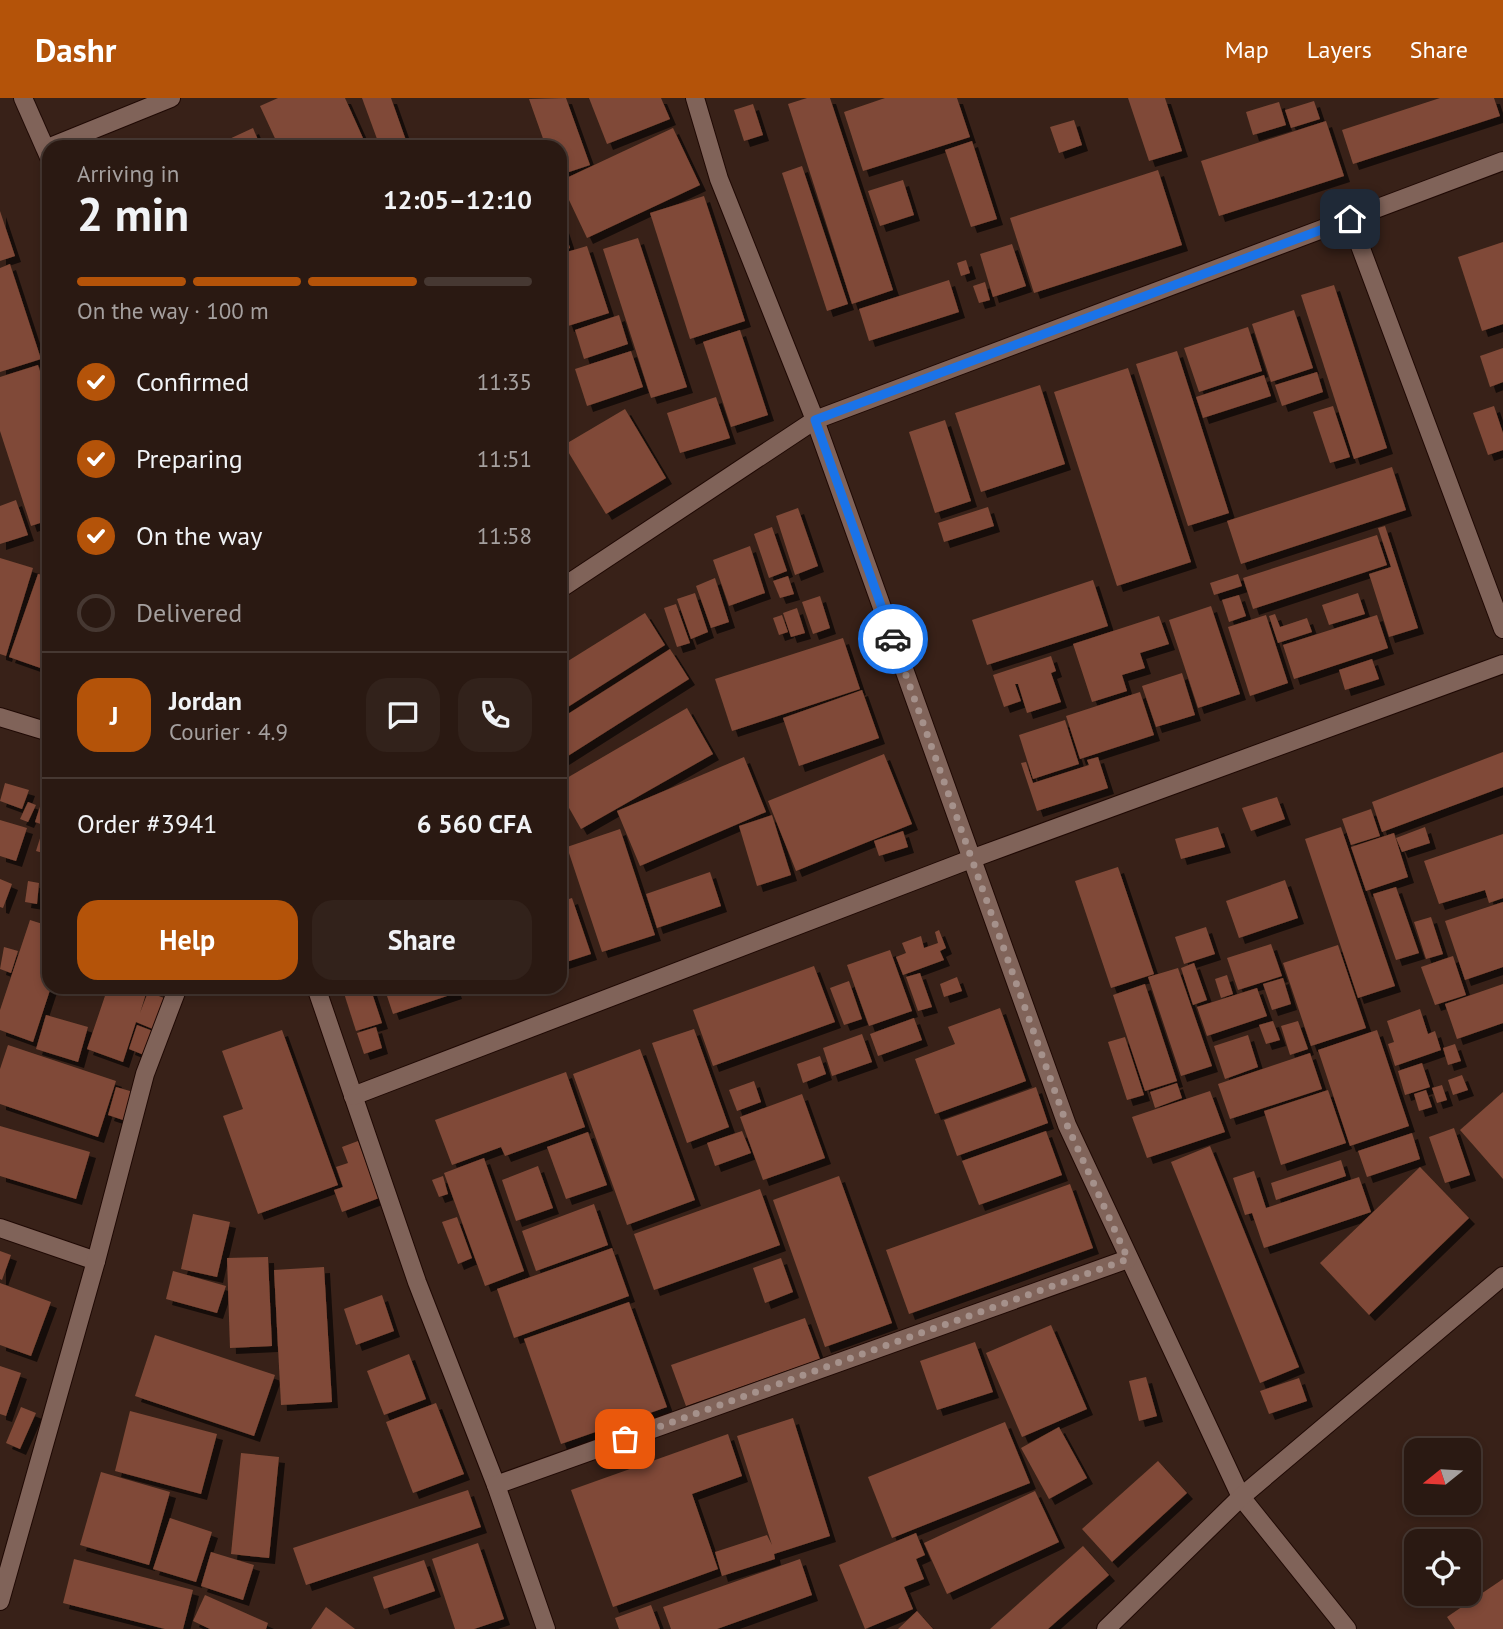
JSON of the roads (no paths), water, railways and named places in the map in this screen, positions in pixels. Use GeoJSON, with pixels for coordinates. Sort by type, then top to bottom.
{"type":"FeatureCollection","features":[{"type":"Feature","properties":{"kind":"street"},"geometry":{"type":"LineString","coordinates":[[23,98],[43,140]]}},
{"type":"Feature","properties":{"kind":"street"},"geometry":{"type":"LineString","coordinates":[[72,140],[171,98]]}},
{"type":"Feature","properties":{"kind":"street"},"geometry":{"type":"LineString","coordinates":[[695,98],[719,179],[815,420],[1067,1125],[1241,1497],[1347,1629]]}},
{"type":"Feature","properties":{"kind":"street"},"geometry":{"type":"LineString","coordinates":[[567,584],[815,420],[1503,161]]}},
{"type":"Feature","properties":{"kind":"street"},"geometry":{"type":"LineString","coordinates":[[1350,219],[1503,629]]}},
{"type":"Feature","properties":{"kind":"street"},"geometry":{"type":"LineString","coordinates":[[353,1096],[971,859],[1503,664]]}},
{"type":"Feature","properties":{"kind":"street"},"geometry":{"type":"LineString","coordinates":[[0,717],[42,730]]}},
{"type":"Feature","properties":{"kind":"street"},"geometry":{"type":"LineString","coordinates":[[0,1601],[96,1261],[145,1074],[175,994]]}},
{"type":"Feature","properties":{"kind":"street"},"geometry":{"type":"LineString","coordinates":[[318,994],[417,1282],[496,1485],[546,1629]]}},
{"type":"Feature","properties":{"kind":"street"},"geometry":{"type":"LineString","coordinates":[[0,1228],[96,1261]]}},
{"type":"Feature","properties":{"kind":"street"},"geometry":{"type":"LineString","coordinates":[[496,1485],[1128,1259]]}},
{"type":"Feature","properties":{"kind":"street"},"geometry":{"type":"LineString","coordinates":[[1106,1629],[1241,1497],[1503,1276]]}}]}
